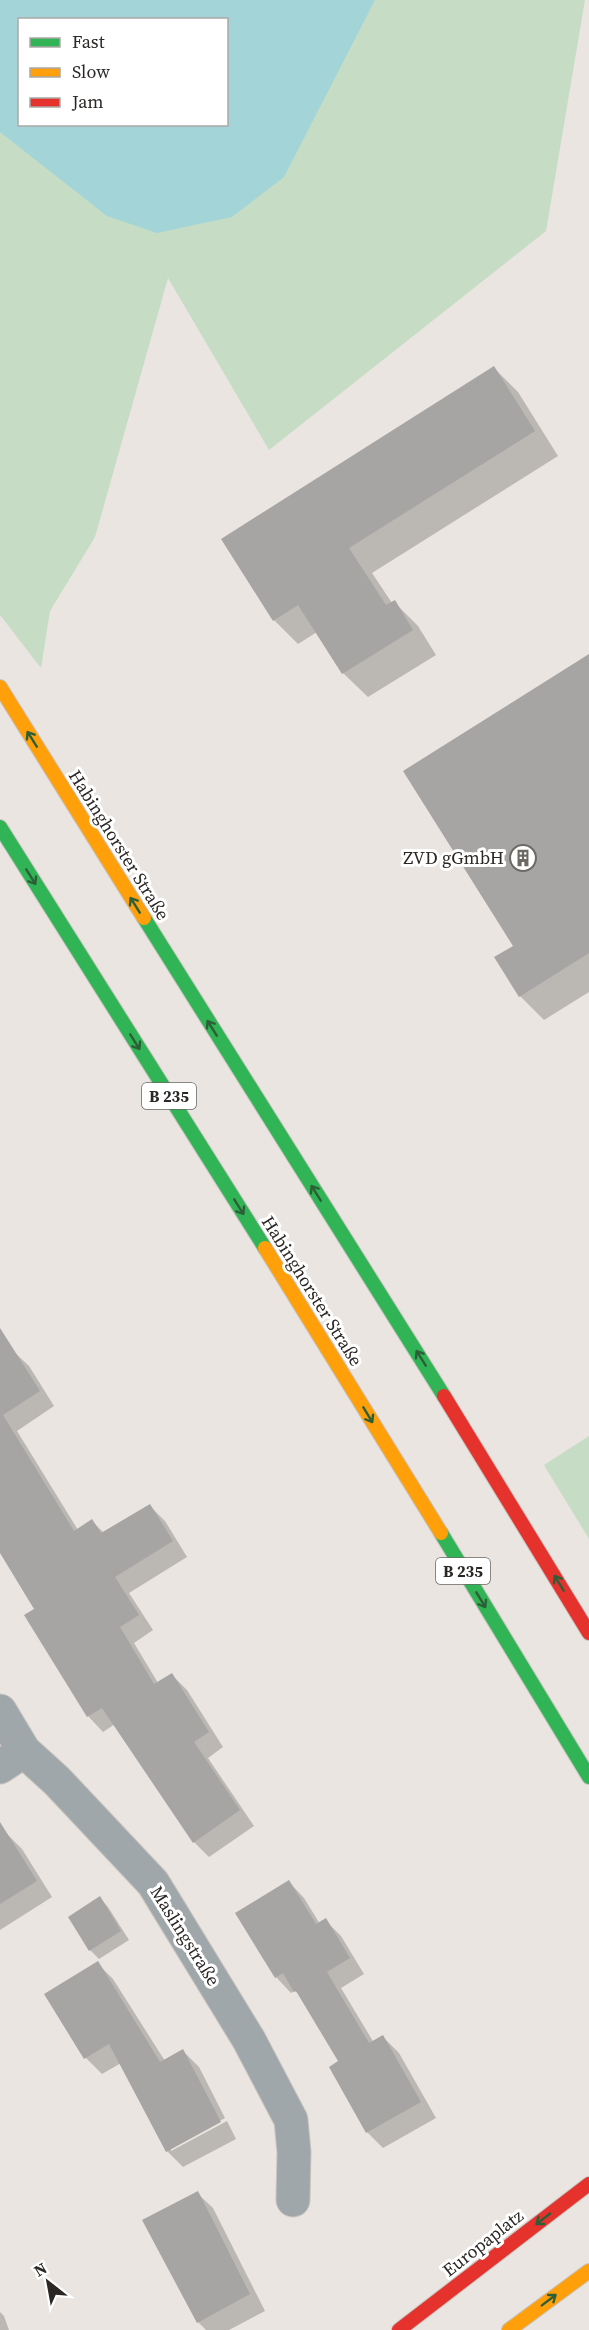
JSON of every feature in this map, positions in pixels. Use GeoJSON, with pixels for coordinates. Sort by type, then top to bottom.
{"type":"FeatureCollection","features":[{"type":"Feature","properties":{"kind":"main road","name":"Habinghorster Straße"},"geometry":{"type":"LineString","coordinates":[[0,687],[172,965],[452,1407],[589,1633]]}},
{"type":"Feature","properties":{"kind":"main road","name":"Habinghorster Straße"},"geometry":{"type":"LineString","coordinates":[[0,827],[338,1365],[589,1777]]}},
{"type":"Feature","properties":{"kind":"main road","name":"Europaplatz"},"geometry":{"type":"LineString","coordinates":[[399,2330],[589,2184]]}},
{"type":"Feature","properties":{"kind":"main road"},"geometry":{"type":"LineString","coordinates":[[509,2330],[589,2271]]}},
{"type":"Feature","properties":{"kind":"street","name":"Maslingstraße"},"geometry":{"type":"LineString","coordinates":[[0,1711],[12,1759],[57,1781],[153,1883],[249,2040],[291,2120],[294,2152],[293,2200]]}},
{"type":"Feature","properties":{"kind":"green space"},"geometry":{"type":"Polygon","coordinates":[[[0,0],[585,0],[546,231],[269,450],[168,278],[95,537],[50,611],[41,668],[0,615],[0,0]]]}},
{"type":"Feature","properties":{"kind":"green space"},"geometry":{"type":"Polygon","coordinates":[[[589,1436],[589,1539],[544,1465],[589,1436]]]}},
{"type":"Feature","properties":{"kind":"water"},"geometry":{"type":"Polygon","coordinates":[[[0,0],[375,0],[284,177],[232,217],[157,233],[107,216],[0,132],[0,0]]]}},
{"type":"Feature","properties":{"kind":"building"},"geometry":{"type":"Polygon","coordinates":[[[494,366],[535,431],[349,548],[386,605],[395,600],[413,630],[342,674],[298,605],[273,621],[221,539],[494,366]]]}},
{"type":"Feature","properties":{"kind":"building","name":"ZVD gGmbH"},"geometry":{"type":"Polygon","coordinates":[[[589,654],[589,953],[519,997],[494,957],[513,946],[403,771],[589,654]]]}},
{"type":"Feature","properties":{"kind":"building"},"geometry":{"type":"Polygon","coordinates":[[[0,1328],[40,1391],[3,1415],[74,1531],[92,1519],[101,1533],[150,1504],[173,1541],[115,1577],[139,1615],[120,1627],[154,1684],[172,1673],[209,1732],[194,1742],[240,1810],[193,1843],[102,1708],[87,1717],[24,1615],[34,1609],[0,1553],[0,1328]]]}},
{"type":"Feature","properties":{"kind":"building"},"geometry":{"type":"Polygon","coordinates":[[[0,1822],[37,1881],[0,1904],[0,1822]]]}},
{"type":"Feature","properties":{"kind":"building"},"geometry":{"type":"Polygon","coordinates":[[[289,1880],[316,1924],[326,1918],[350,1958],[327,1972],[369,2043],[383,2035],[421,2102],[366,2133],[329,2067],[338,2061],[296,1991],[294,1992],[283,1973],[275,1978],[235,1913],[289,1880]]]}},
{"type":"Feature","properties":{"kind":"building"},"geometry":{"type":"Polygon","coordinates":[[[100,1896],[121,1931],[89,1951],[68,1917],[100,1896]]]}},
{"type":"Feature","properties":{"kind":"building"},"geometry":{"type":"Polygon","coordinates":[[[98,1961],[160,2062],[183,2049],[221,2122],[166,2152],[109,2044],[84,2059],[44,1994],[98,1961]]]}},
{"type":"Feature","properties":{"kind":"building"},"geometry":{"type":"Polygon","coordinates":[[[198,2191],[250,2294],[197,2323],[142,2220],[198,2191]]]}},
{"type":"Feature","properties":{"kind":"traffic: fast"},"geometry":{"type":"LineString","coordinates":[[0,827],[265,1248]]}},
{"type":"Feature","properties":{"kind":"traffic: fast"},"geometry":{"type":"LineString","coordinates":[[144,918],[444,1396]]}},
{"type":"Feature","properties":{"kind":"traffic: fast"},"geometry":{"type":"LineString","coordinates":[[441,1533],[589,1777]]}},
{"type":"Feature","properties":{"kind":"traffic: slow"},"geometry":{"type":"LineString","coordinates":[[0,687],[144,918]]}},
{"type":"Feature","properties":{"kind":"traffic: slow"},"geometry":{"type":"LineString","coordinates":[[265,1248],[441,1533]]}},
{"type":"Feature","properties":{"kind":"traffic: slow"},"geometry":{"type":"LineString","coordinates":[[509,2330],[589,2271]]}},
{"type":"Feature","properties":{"kind":"traffic: jam"},"geometry":{"type":"LineString","coordinates":[[444,1396],[589,1633]]}},
{"type":"Feature","properties":{"kind":"traffic: jam"},"geometry":{"type":"LineString","coordinates":[[399,2330],[589,2184]]}},
{"type":"Feature","properties":{"kind":"place","name":"ZVD gGmbH"},"geometry":{"type":"Point","coordinates":[523,858]}}]}
